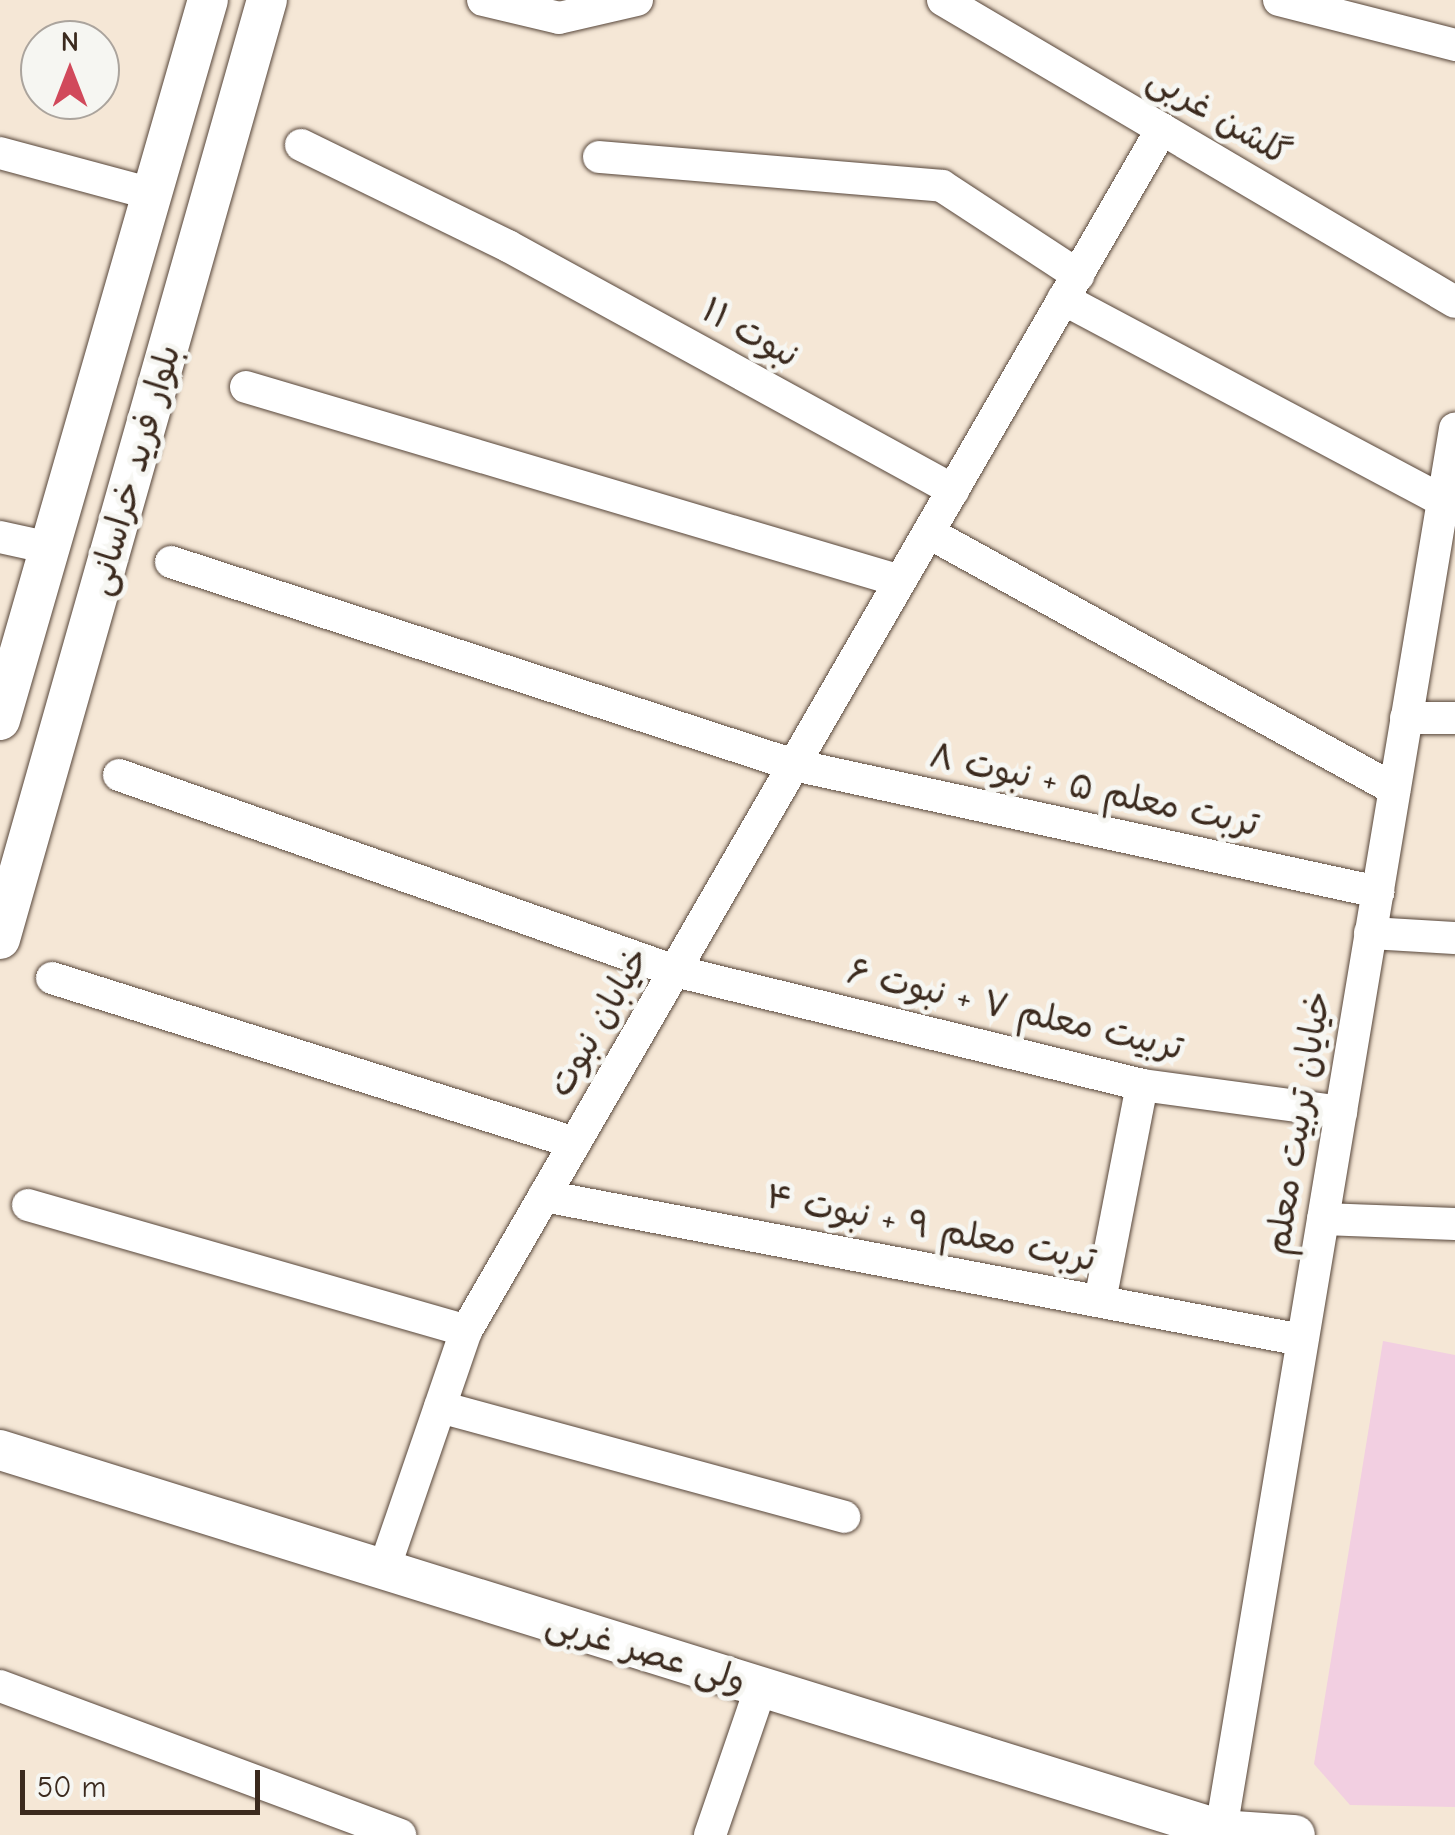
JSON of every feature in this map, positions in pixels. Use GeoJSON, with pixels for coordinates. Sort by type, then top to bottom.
{"type":"FeatureCollection","features":[{"type":"Feature","properties":{"kind":"street","name":"بلوار فرید خراسانی"},"geometry":{"type":"LineString","coordinates":[[0,720],[208,0]]}},
{"type":"Feature","properties":{"kind":"street","name":"بلوار فرید خراسانی"},"geometry":{"type":"LineString","coordinates":[[0,939],[267,0]]}},
{"type":"Feature","properties":{"kind":"street"},"geometry":{"type":"LineString","coordinates":[[483,0],[559,18],[637,0]]}},
{"type":"Feature","properties":{"kind":"street","name":"گلشن غربی"},"geometry":{"type":"LineString","coordinates":[[943,0],[1455,302]]}},
{"type":"Feature","properties":{"kind":"street"},"geometry":{"type":"LineString","coordinates":[[1279,0],[1455,45]]}},
{"type":"Feature","properties":{"kind":"street","name":"خیابان نبوت"},"geometry":{"type":"LineString","coordinates":[[383,1572],[466,1331],[1162,129]]}},
{"type":"Feature","properties":{"kind":"street","name":"نبوت ۱۱"},"geometry":{"type":"LineString","coordinates":[[301,145],[508,246],[954,490]]}},
{"type":"Feature","properties":{"kind":"street"},"geometry":{"type":"LineString","coordinates":[[0,153],[152,194]]}},
{"type":"Feature","properties":{"kind":"street"},"geometry":{"type":"LineString","coordinates":[[598,157],[942,186],[1071,287],[1448,506]]}},
{"type":"Feature","properties":{"kind":"street"},"geometry":{"type":"LineString","coordinates":[[246,387],[900,582]]}},
{"type":"Feature","properties":{"kind":"street","name":"خیایان تربیت معلم"},"geometry":{"type":"LineString","coordinates":[[1221,1830],[1406,718],[1448,506],[1455,428]]}},
{"type":"Feature","properties":{"kind":"street"},"geometry":{"type":"LineString","coordinates":[[928,533],[981,566],[1394,789]]}},
{"type":"Feature","properties":{"kind":"street"},"geometry":{"type":"LineString","coordinates":[[0,536],[50,548]]}},
{"type":"Feature","properties":{"kind":"street","name":"تربت معلم ۵ + نبوت ۸"},"geometry":{"type":"LineString","coordinates":[[172,562],[794,766],[1378,892]]}},
{"type":"Feature","properties":{"kind":"street"},"geometry":{"type":"LineString","coordinates":[[1406,718],[1455,718]]}},
{"type":"Feature","properties":{"kind":"street","name":"تربیت معلم ۷ + نبوت ۶"},"geometry":{"type":"LineString","coordinates":[[120,775],[675,971],[1142,1085],[1341,1112]]}},
{"type":"Feature","properties":{"kind":"street"},"geometry":{"type":"LineString","coordinates":[[1370,933],[1455,938]]}},
{"type":"Feature","properties":{"kind":"street"},"geometry":{"type":"LineString","coordinates":[[52,978],[575,1143]]}},
{"type":"Feature","properties":{"kind":"street"},"geometry":{"type":"LineString","coordinates":[[1100,1301],[1142,1085]]}},
{"type":"Feature","properties":{"kind":"street","name":"تربت معلم ۹ + نبوت ۴"},"geometry":{"type":"LineString","coordinates":[[544,1196],[1302,1340]]}},
{"type":"Feature","properties":{"kind":"street"},"geometry":{"type":"LineString","coordinates":[[28,1205],[466,1331]]}},
{"type":"Feature","properties":{"kind":"street"},"geometry":{"type":"LineString","coordinates":[[1322,1219],[1455,1224]]}},
{"type":"Feature","properties":{"kind":"street"},"geometry":{"type":"LineString","coordinates":[[440,1407],[844,1517]]}},
{"type":"Feature","properties":{"kind":"street","name":"ولی عصر غربی"},"geometry":{"type":"LineString","coordinates":[[0,1450],[1221,1830],[1295,1835]]}},
{"type":"Feature","properties":{"kind":"street"},"geometry":{"type":"LineString","coordinates":[[0,1686],[400,1835]]}},
{"type":"Feature","properties":{"kind":"street"},"geometry":{"type":"LineString","coordinates":[[710,1835],[760,1687]]}},
{"type":"Feature","properties":{"kind":"shaded area"},"geometry":{"type":"Polygon","coordinates":[[[1383,1341],[1455,1355],[1455,1807],[1350,1805],[1314,1764],[1383,1341]]]}}]}
